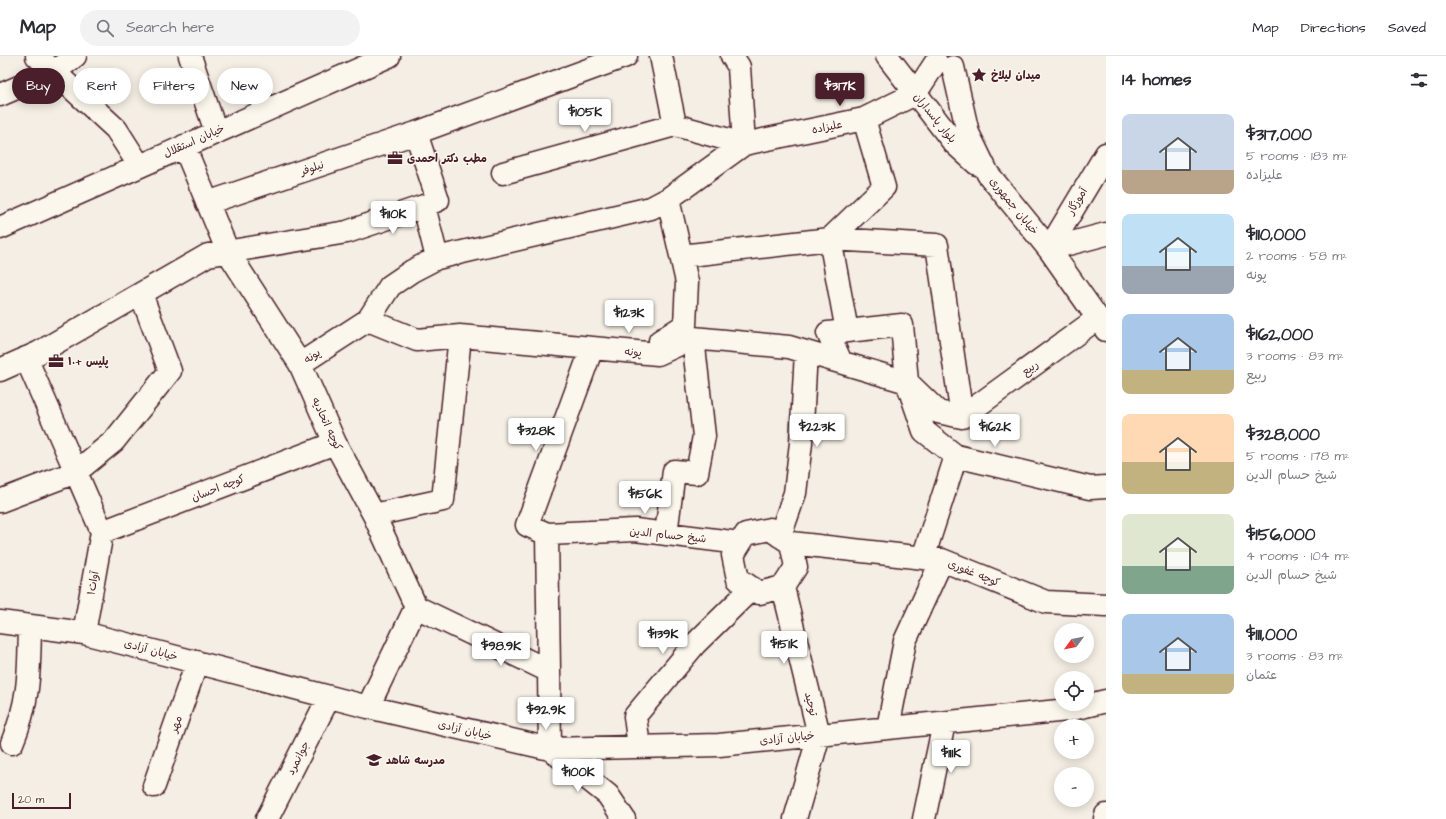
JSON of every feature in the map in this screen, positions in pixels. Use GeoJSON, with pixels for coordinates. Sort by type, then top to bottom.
{"type":"FeatureCollection","features":[{"type":"Feature","properties":{"kind":"street"},"geometry":{"type":"LineString","coordinates":[[37,56],[50,68]]}},
{"type":"Feature","properties":{"kind":"street"},"geometry":{"type":"LineString","coordinates":[[59,68],[75,56]]}},
{"type":"Feature","properties":{"kind":"street"},"geometry":{"type":"LineString","coordinates":[[190,56],[216,132]]}},
{"type":"Feature","properties":{"kind":"street","name":"خیابان استقلال"},"geometry":{"type":"LineString","coordinates":[[0,228],[387,56]]}},
{"type":"Feature","properties":{"kind":"street","name":"نیلوفر"},"geometry":{"type":"LineString","coordinates":[[207,203],[416,133],[626,56]]}},
{"type":"Feature","properties":{"kind":"street"},"geometry":{"type":"LineString","coordinates":[[661,56],[675,125]]}},
{"type":"Feature","properties":{"kind":"street"},"geometry":{"type":"LineString","coordinates":[[732,56],[739,67],[744,144]]}},
{"type":"Feature","properties":{"kind":"street","name":"بلوار پاسداران"},"geometry":{"type":"LineString","coordinates":[[887,56],[954,143],[988,174]]}},
{"type":"Feature","properties":{"kind":"street"},"geometry":{"type":"LineString","coordinates":[[915,94],[947,60]]}},
{"type":"Feature","properties":{"kind":"street","name":"خیابان جمهوری"},"geometry":{"type":"LineString","coordinates":[[947,60],[968,134],[988,174],[1049,248],[1102,324]]}},
{"type":"Feature","properties":{"kind":"street"},"geometry":{"type":"LineString","coordinates":[[65,82],[116,129],[139,165]]}},
{"type":"Feature","properties":{"kind":"street"},"geometry":{"type":"LineString","coordinates":[[0,95],[12,90]]}},
{"type":"Feature","properties":{"kind":"street","name":"علیزاده"},"geometry":{"type":"LineString","coordinates":[[744,144],[864,119],[915,94]]}},
{"type":"Feature","properties":{"kind":"street"},"geometry":{"type":"LineString","coordinates":[[830,239],[884,187],[864,119]]}},
{"type":"Feature","properties":{"kind":"street"},"geometry":{"type":"LineString","coordinates":[[503,173],[675,125],[744,144]]}},
{"type":"Feature","properties":{"kind":"street"},"geometry":{"type":"LineString","coordinates":[[0,370],[26,358],[208,255],[347,232],[438,200],[416,133]]}},
{"type":"Feature","properties":{"kind":"street"},"geometry":{"type":"LineString","coordinates":[[368,320],[390,286],[412,271],[438,258],[651,208],[668,199],[744,144]]}},
{"type":"Feature","properties":{"kind":"street","name":"کوچه اتحادیه"},"geometry":{"type":"LineString","coordinates":[[184,146],[228,252],[300,364],[334,443],[374,515],[416,607]]}},
{"type":"Feature","properties":{"kind":"street","name":"آموزگار"},"geometry":{"type":"LineString","coordinates":[[1049,248],[1106,154]]}},
{"type":"Feature","properties":{"kind":"street"},"geometry":{"type":"LineString","coordinates":[[658,354],[658,342],[685,325],[687,282],[668,199]]}},
{"type":"Feature","properties":{"kind":"street"},"geometry":{"type":"LineString","coordinates":[[424,206],[438,258]]}},
{"type":"Feature","properties":{"kind":"street"},"geometry":{"type":"LineString","coordinates":[[1049,248],[1106,234]]}},
{"type":"Feature","properties":{"kind":"street"},"geometry":{"type":"LineString","coordinates":[[830,239],[847,331]]}},
{"type":"Feature","properties":{"kind":"street"},"geometry":{"type":"LineString","coordinates":[[681,256],[830,239],[937,245],[962,417]]}},
{"type":"Feature","properties":{"kind":"street"},"geometry":{"type":"LineString","coordinates":[[0,501],[76,472],[114,441],[170,371],[141,294]]}},
{"type":"Feature","properties":{"kind":"street","name":"پونه"},"geometry":{"type":"LineString","coordinates":[[300,364],[368,320],[417,340],[460,336],[658,354],[693,338],[789,346],[907,382],[938,412],[962,417]]}},
{"type":"Feature","properties":{"kind":"street","name":"ربیع"},"geometry":{"type":"LineString","coordinates":[[962,417],[1102,324]]}},
{"type":"Feature","properties":{"kind":"street"},"geometry":{"type":"LineString","coordinates":[[841,362],[828,333],[902,325],[907,382],[924,431],[956,456],[1090,488],[1106,487]]}},
{"type":"Feature","properties":{"kind":"street"},"geometry":{"type":"LineString","coordinates":[[374,515],[443,500],[460,336]]}},
{"type":"Feature","properties":{"kind":"street"},"geometry":{"type":"LineString","coordinates":[[666,534],[674,471],[697,473],[704,436],[693,338]]}},
{"type":"Feature","properties":{"kind":"street"},"geometry":{"type":"LineString","coordinates":[[592,348],[527,525],[547,534],[550,749],[608,795],[624,819]]}},
{"type":"Feature","properties":{"kind":"street"},"geometry":{"type":"LineString","coordinates":[[786,539],[770,529],[746,534],[733,555],[738,579],[759,592],[783,587],[796,567],[786,539],[795,493],[801,443],[806,352]]}},
{"type":"Feature","properties":{"kind":"street"},"geometry":{"type":"LineString","coordinates":[[26,358],[102,532]]}},
{"type":"Feature","properties":{"kind":"street","name":"کوچه احسان"},"geometry":{"type":"LineString","coordinates":[[102,532],[334,443]]}},
{"type":"Feature","properties":{"kind":"street"},"geometry":{"type":"LineString","coordinates":[[888,728],[905,642],[933,559],[956,456]]}},
{"type":"Feature","properties":{"kind":"street","name":"شیخ حسام الدین"},"geometry":{"type":"LineString","coordinates":[[547,534],[634,530],[740,543]]}},
{"type":"Feature","properties":{"kind":"street","name":"آوات۱"},"geometry":{"type":"LineString","coordinates":[[84,633],[102,532]]}},
{"type":"Feature","properties":{"kind":"street","name":"کوچه غفوری"},"geometry":{"type":"LineString","coordinates":[[786,539],[933,559],[1046,602],[1106,605]]}},
{"type":"Feature","properties":{"kind":"street","name":"توحید"},"geometry":{"type":"LineString","coordinates":[[783,587],[819,735],[795,819]]}},
{"type":"Feature","properties":{"kind":"street"},"geometry":{"type":"LineString","coordinates":[[639,747],[635,716],[695,644],[752,588]]}},
{"type":"Feature","properties":{"kind":"street"},"geometry":{"type":"LineString","coordinates":[[368,707],[416,607],[550,671]]}},
{"type":"Feature","properties":{"kind":"street","name":"خیابان آزادی"},"geometry":{"type":"LineString","coordinates":[[0,622],[84,633],[368,707],[550,749],[719,745],[1068,710],[1106,701]]}},
{"type":"Feature","properties":{"kind":"street"},"geometry":{"type":"LineString","coordinates":[[12,742],[22,719],[29,682],[30,626]]}},
{"type":"Feature","properties":{"kind":"street","name":"مهر"},"geometry":{"type":"LineString","coordinates":[[154,786],[197,662]]}},
{"type":"Feature","properties":{"kind":"street","name":"جوانمرد"},"geometry":{"type":"LineString","coordinates":[[267,819],[329,697]]}},
{"type":"Feature","properties":{"kind":"street"},"geometry":{"type":"LineString","coordinates":[[924,819],[944,722]]}},
{"type":"Feature","properties":{"kind":"street"},"geometry":{"type":"LineString","coordinates":[[1105,819],[1106,815]]}},
{"type":"Feature","properties":{"kind":"place","name":"میدان لیلاخ"},"geometry":{"type":"Point","coordinates":[979,75]}},
{"type":"Feature","properties":{"kind":"place","name":"مطب دکتر احمدی"},"geometry":{"type":"Point","coordinates":[395,158]}},
{"type":"Feature","properties":{"kind":"place","name":"پلیس +۱۰"},"geometry":{"type":"Point","coordinates":[56,361]}},
{"type":"Feature","properties":{"kind":"place","name":"مدرسه شاهد"},"geometry":{"type":"Point","coordinates":[374,760]}}]}
